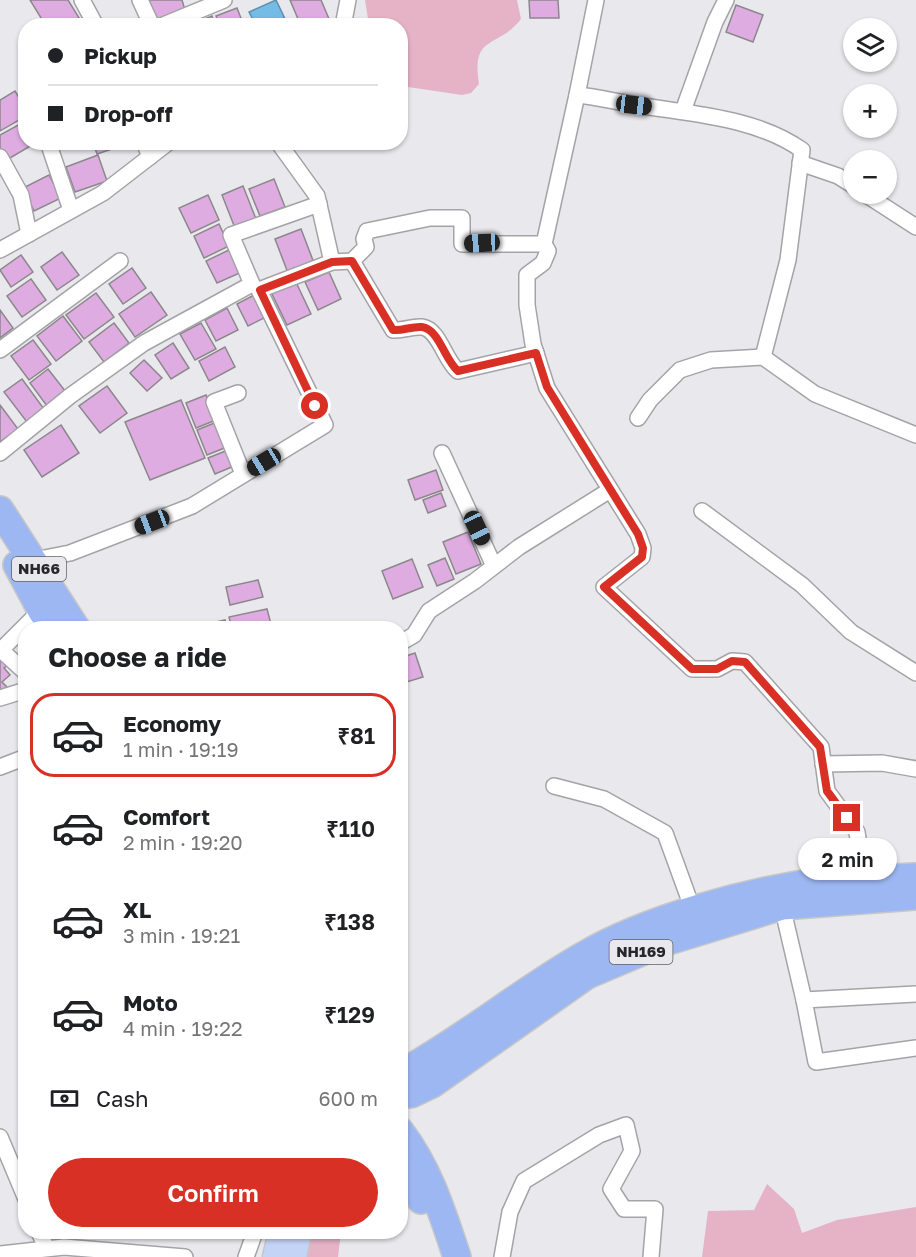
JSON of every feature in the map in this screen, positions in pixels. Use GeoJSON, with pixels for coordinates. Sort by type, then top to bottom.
{"type":"FeatureCollection","features":[{"type":"Feature","properties":{"kind":"highway","name":"NH66"},"geometry":{"type":"LineString","coordinates":[[0,510],[72,621]]}},
{"type":"Feature","properties":{"kind":"highway","name":"NH66"},"geometry":{"type":"LineString","coordinates":[[0,540],[19,566],[48,619]]}},
{"type":"Feature","properties":{"kind":"highway","name":"NH169"},"geometry":{"type":"LineString","coordinates":[[408,1070],[434,1056],[584,955],[693,910],[770,890],[822,881],[916,878]]}},
{"type":"Feature","properties":{"kind":"highway","name":"NH169"},"geometry":{"type":"LineString","coordinates":[[408,1094],[432,1084],[587,975],[665,942],[782,906],[916,896]]}},
{"type":"Feature","properties":{"kind":"highway"},"geometry":{"type":"LineString","coordinates":[[408,1141],[431,1181],[457,1257]]}},
{"type":"Feature","properties":{"kind":"highway"},"geometry":{"type":"LineString","coordinates":[[408,1175],[437,1235],[443,1257]]}},
{"type":"Feature","properties":{"kind":"main road"},"geometry":{"type":"LineString","coordinates":[[275,1257],[279,1239]]}},
{"type":"Feature","properties":{"kind":"main road"},"geometry":{"type":"LineString","coordinates":[[294,1257],[298,1239]]}},
{"type":"Feature","properties":{"kind":"street"},"geometry":{"type":"LineString","coordinates":[[82,0],[92,18]]}},
{"type":"Feature","properties":{"kind":"street"},"geometry":{"type":"LineString","coordinates":[[141,0],[149,18]]}},
{"type":"Feature","properties":{"kind":"street"},"geometry":{"type":"LineString","coordinates":[[180,18],[224,0]]}},
{"type":"Feature","properties":{"kind":"street"},"geometry":{"type":"LineString","coordinates":[[345,18],[348,0]]}},
{"type":"Feature","properties":{"kind":"street"},"geometry":{"type":"LineString","coordinates":[[596,0],[544,244],[548,251],[543,263],[527,275],[527,305],[536,353],[547,387],[638,534],[643,548],[642,557],[604,587],[692,669],[717,669],[732,661],[745,662],[820,747],[827,791],[857,832],[864,878]]}},
{"type":"Feature","properties":{"kind":"street"},"geometry":{"type":"LineString","coordinates":[[683,111],[715,22],[726,0]]}},
{"type":"Feature","properties":{"kind":"street"},"geometry":{"type":"LineString","coordinates":[[577,95],[683,111],[749,125],[785,138],[801,150],[789,260],[763,357]]}},
{"type":"Feature","properties":{"kind":"street"},"geometry":{"type":"LineString","coordinates":[[51,150],[71,210]]}},
{"type":"Feature","properties":{"kind":"street"},"geometry":{"type":"LineString","coordinates":[[0,250],[103,193],[147,150]]}},
{"type":"Feature","properties":{"kind":"street"},"geometry":{"type":"LineString","coordinates":[[284,150],[317,196],[332,262]]}},
{"type":"Feature","properties":{"kind":"street"},"geometry":{"type":"LineString","coordinates":[[0,157],[21,195],[29,234]]}},
{"type":"Feature","properties":{"kind":"street"},"geometry":{"type":"LineString","coordinates":[[800,163],[843,179]]}},
{"type":"Feature","properties":{"kind":"street"},"geometry":{"type":"LineString","coordinates":[[0,453],[70,396],[144,343],[252,284],[231,235],[319,204]]}},
{"type":"Feature","properties":{"kind":"street"},"geometry":{"type":"LineString","coordinates":[[881,204],[916,226]]}},
{"type":"Feature","properties":{"kind":"street"},"geometry":{"type":"LineString","coordinates":[[34,560],[70,553],[192,506],[325,425],[260,290],[332,262],[352,261],[366,247],[364,239],[367,231],[430,218],[462,218],[462,244],[544,244]]}},
{"type":"Feature","properties":{"kind":"street"},"geometry":{"type":"LineString","coordinates":[[0,350],[120,261]]}},
{"type":"Feature","properties":{"kind":"street"},"geometry":{"type":"LineString","coordinates":[[352,261],[393,330],[425,327],[432,331],[451,366],[458,371],[536,353]]}},
{"type":"Feature","properties":{"kind":"street"},"geometry":{"type":"LineString","coordinates":[[638,418],[650,400],[680,370],[711,360],[763,357],[815,394],[916,435]]}},
{"type":"Feature","properties":{"kind":"street"},"geometry":{"type":"LineString","coordinates":[[238,393],[214,402],[243,474]]}},
{"type":"Feature","properties":{"kind":"street"},"geometry":{"type":"LineString","coordinates":[[442,453],[494,566]]}},
{"type":"Feature","properties":{"kind":"street"},"geometry":{"type":"LineString","coordinates":[[408,638],[414,635],[429,611],[519,547],[610,490]]}},
{"type":"Feature","properties":{"kind":"street"},"geometry":{"type":"LineString","coordinates":[[702,512],[802,585],[851,632],[916,673]]}},
{"type":"Feature","properties":{"kind":"street"},"geometry":{"type":"LineString","coordinates":[[18,638],[0,650],[18,666]]}},
{"type":"Feature","properties":{"kind":"street"},"geometry":{"type":"LineString","coordinates":[[0,698],[18,692]]}},
{"type":"Feature","properties":{"kind":"street"},"geometry":{"type":"LineString","coordinates":[[0,767],[18,760]]}},
{"type":"Feature","properties":{"kind":"street"},"geometry":{"type":"LineString","coordinates":[[823,764],[882,763],[916,769]]}},
{"type":"Feature","properties":{"kind":"street"},"geometry":{"type":"LineString","coordinates":[[554,786],[604,799],[665,833],[693,910]]}},
{"type":"Feature","properties":{"kind":"street"},"geometry":{"type":"LineString","coordinates":[[782,906],[816,1062],[916,1048]]}},
{"type":"Feature","properties":{"kind":"street"},"geometry":{"type":"LineString","coordinates":[[804,1000],[916,994]]}},
{"type":"Feature","properties":{"kind":"street"},"geometry":{"type":"LineString","coordinates":[[502,1257],[510,1212],[524,1181],[599,1135],[626,1125],[632,1151],[611,1189],[624,1209],[655,1209],[651,1257]]}},
{"type":"Feature","properties":{"kind":"street"},"geometry":{"type":"LineString","coordinates":[[0,1137],[18,1180]]}},
{"type":"Feature","properties":{"kind":"street"},"geometry":{"type":"LineString","coordinates":[[42,1239],[46,1247]]}},
{"type":"Feature","properties":{"kind":"street"},"geometry":{"type":"LineString","coordinates":[[246,1257],[252,1239]]}},
{"type":"Feature","properties":{"kind":"street"},"geometry":{"type":"LineString","coordinates":[[0,1254],[46,1247],[185,1257]]}},
{"type":"Feature","properties":{"kind":"shaded area"},"geometry":{"type":"Polygon","coordinates":[[[365,0],[517,0],[521,19],[512,29],[482,49],[478,68],[479,84],[471,93],[462,95],[408,87],[408,18],[368,18],[365,0]]]}},
{"type":"Feature","properties":{"kind":"shaded area"},"geometry":{"type":"Polygon","coordinates":[[[767,1184],[794,1209],[802,1233],[837,1220],[916,1207],[916,1257],[702,1257],[708,1211],[754,1210],[767,1184]]]}},
{"type":"Feature","properties":{"kind":"shaded area"},"geometry":{"type":"Polygon","coordinates":[[[308,1239],[340,1239],[338,1257],[304,1257],[308,1239]]]}},
{"type":"Feature","properties":{"kind":"water"},"geometry":{"type":"Polygon","coordinates":[[[276,0],[285,18],[252,18],[249,12],[276,0]]]}},
{"type":"Feature","properties":{"kind":"building"},"geometry":{"type":"Polygon","coordinates":[[[30,0],[68,0],[79,18],[41,18],[30,0]]]}},
{"type":"Feature","properties":{"kind":"building"},"geometry":{"type":"Polygon","coordinates":[[[149,0],[182,0],[185,10],[155,18],[149,0]]]}},
{"type":"Feature","properties":{"kind":"building"},"geometry":{"type":"Polygon","coordinates":[[[290,0],[321,0],[329,18],[298,18],[290,0]]]}},
{"type":"Feature","properties":{"kind":"building"},"geometry":{"type":"Polygon","coordinates":[[[529,0],[558,0],[559,18],[530,18],[529,0]]]}},
{"type":"Feature","properties":{"kind":"building"},"geometry":{"type":"Polygon","coordinates":[[[736,5],[763,15],[753,42],[726,32],[736,5]]]}},
{"type":"Feature","properties":{"kind":"building"},"geometry":{"type":"Polygon","coordinates":[[[237,8],[241,18],[217,18],[216,16],[237,8]]]}},
{"type":"Feature","properties":{"kind":"building"},"geometry":{"type":"Polygon","coordinates":[[[15,91],[18,96],[18,121],[0,131],[0,100],[15,91]]]}},
{"type":"Feature","properties":{"kind":"building"},"geometry":{"type":"Polygon","coordinates":[[[18,125],[18,150],[24,150],[5,161],[0,153],[0,135],[18,125]]]}},
{"type":"Feature","properties":{"kind":"building"},"geometry":{"type":"Polygon","coordinates":[[[96,150],[109,150],[97,154],[96,150]]]}},
{"type":"Feature","properties":{"kind":"building"},"geometry":{"type":"Polygon","coordinates":[[[98,155],[107,181],[75,192],[66,167],[98,155]]]}},
{"type":"Feature","properties":{"kind":"building"},"geometry":{"type":"Polygon","coordinates":[[[49,175],[61,198],[34,211],[23,188],[49,175]]]}},
{"type":"Feature","properties":{"kind":"building"},"geometry":{"type":"Polygon","coordinates":[[[274,179],[285,207],[260,216],[249,189],[274,179]]]}},
{"type":"Feature","properties":{"kind":"building"},"geometry":{"type":"Polygon","coordinates":[[[243,186],[256,219],[235,228],[222,195],[243,186]]]}},
{"type":"Feature","properties":{"kind":"building"},"geometry":{"type":"Polygon","coordinates":[[[208,195],[219,220],[191,233],[179,208],[208,195]]]}},
{"type":"Feature","properties":{"kind":"building"},"geometry":{"type":"Polygon","coordinates":[[[219,224],[229,246],[204,258],[194,236],[219,224]]]}},
{"type":"Feature","properties":{"kind":"building"},"geometry":{"type":"Polygon","coordinates":[[[301,229],[314,263],[288,273],[275,239],[301,229]]]}},
{"type":"Feature","properties":{"kind":"building"},"geometry":{"type":"Polygon","coordinates":[[[231,249],[242,272],[217,283],[206,261],[231,249]]]}},
{"type":"Feature","properties":{"kind":"building"},"geometry":{"type":"Polygon","coordinates":[[[62,252],[79,275],[57,290],[41,267],[62,252]]]}},
{"type":"Feature","properties":{"kind":"building"},"geometry":{"type":"Polygon","coordinates":[[[21,255],[33,272],[11,287],[0,270],[21,255]]]}},
{"type":"Feature","properties":{"kind":"building"},"geometry":{"type":"Polygon","coordinates":[[[132,268],[146,288],[123,304],[109,284],[132,268]]]}},
{"type":"Feature","properties":{"kind":"building"},"geometry":{"type":"Polygon","coordinates":[[[329,272],[341,299],[318,310],[305,282],[329,272]]]}},
{"type":"Feature","properties":{"kind":"building"},"geometry":{"type":"Polygon","coordinates":[[[294,278],[311,314],[287,325],[270,290],[294,278]]]}},
{"type":"Feature","properties":{"kind":"building"},"geometry":{"type":"Polygon","coordinates":[[[31,279],[46,300],[22,317],[7,296],[31,279]]]}},
{"type":"Feature","properties":{"kind":"building"},"geometry":{"type":"Polygon","coordinates":[[[151,292],[167,315],[135,337],[119,314],[151,292]]]}},
{"type":"Feature","properties":{"kind":"building"},"geometry":{"type":"Polygon","coordinates":[[[96,293],[114,317],[84,339],[66,315],[96,293]]]}},
{"type":"Feature","properties":{"kind":"building"},"geometry":{"type":"Polygon","coordinates":[[[254,295],[266,317],[248,326],[237,304],[254,295]]]}},
{"type":"Feature","properties":{"kind":"building"},"geometry":{"type":"Polygon","coordinates":[[[227,308],[238,330],[216,341],[205,320],[227,308]]]}},
{"type":"Feature","properties":{"kind":"building"},"geometry":{"type":"Polygon","coordinates":[[[0,310],[13,328],[0,338],[0,310]]]}},
{"type":"Feature","properties":{"kind":"building"},"geometry":{"type":"Polygon","coordinates":[[[63,316],[82,341],[56,361],[37,336],[63,316]]]}},
{"type":"Feature","properties":{"kind":"building"},"geometry":{"type":"Polygon","coordinates":[[[114,323],[129,343],[104,362],[89,342],[114,323]]]}},
{"type":"Feature","properties":{"kind":"building"},"geometry":{"type":"Polygon","coordinates":[[[201,323],[216,349],[195,360],[180,334],[201,323]]]}},
{"type":"Feature","properties":{"kind":"building"},"geometry":{"type":"Polygon","coordinates":[[[33,340],[51,364],[29,380],[11,356],[33,340]]]}},
{"type":"Feature","properties":{"kind":"building"},"geometry":{"type":"Polygon","coordinates":[[[173,343],[189,368],[171,379],[155,355],[173,343]]]}},
{"type":"Feature","properties":{"kind":"building"},"geometry":{"type":"Polygon","coordinates":[[[225,347],[235,367],[209,381],[199,361],[225,347]]]}},
{"type":"Feature","properties":{"kind":"building"},"geometry":{"type":"Polygon","coordinates":[[[144,360],[162,378],[147,391],[130,373],[144,360]]]}},
{"type":"Feature","properties":{"kind":"building"},"geometry":{"type":"Polygon","coordinates":[[[48,369],[66,392],[47,406],[30,383],[48,369]]]}},
{"type":"Feature","properties":{"kind":"building"},"geometry":{"type":"Polygon","coordinates":[[[22,379],[44,409],[27,422],[4,392],[22,379]]]}},
{"type":"Feature","properties":{"kind":"building"},"geometry":{"type":"Polygon","coordinates":[[[107,386],[127,413],[100,433],[79,406],[107,386]]]}},
{"type":"Feature","properties":{"kind":"building"},"geometry":{"type":"Polygon","coordinates":[[[206,395],[216,420],[196,428],[186,403],[206,395]]]}},
{"type":"Feature","properties":{"kind":"building"},"geometry":{"type":"Polygon","coordinates":[[[181,400],[205,458],[150,480],[125,422],[181,400]]]}},
{"type":"Feature","properties":{"kind":"building"},"geometry":{"type":"Polygon","coordinates":[[[0,405],[18,429],[0,442],[0,405]]]}},
{"type":"Feature","properties":{"kind":"building"},"geometry":{"type":"Polygon","coordinates":[[[217,422],[227,447],[207,455],[197,430],[217,422]]]}},
{"type":"Feature","properties":{"kind":"building"},"geometry":{"type":"Polygon","coordinates":[[[61,425],[79,453],[42,477],[24,450],[61,425]]]}},
{"type":"Feature","properties":{"kind":"building"},"geometry":{"type":"Polygon","coordinates":[[[228,450],[234,466],[215,474],[208,458],[228,450]]]}},
{"type":"Feature","properties":{"kind":"building"},"geometry":{"type":"Polygon","coordinates":[[[436,470],[443,490],[415,500],[408,480],[436,470]]]}},
{"type":"Feature","properties":{"kind":"building"},"geometry":{"type":"Polygon","coordinates":[[[441,493],[446,506],[428,513],[423,500],[441,493]]]}},
{"type":"Feature","properties":{"kind":"building"},"geometry":{"type":"Polygon","coordinates":[[[468,532],[481,564],[456,574],[443,542],[468,532]]]}},
{"type":"Feature","properties":{"kind":"building"},"geometry":{"type":"Polygon","coordinates":[[[445,558],[454,579],[437,586],[428,565],[445,558]]]}},
{"type":"Feature","properties":{"kind":"building"},"geometry":{"type":"Polygon","coordinates":[[[412,559],[423,587],[393,599],[382,571],[412,559]]]}},
{"type":"Feature","properties":{"kind":"building"},"geometry":{"type":"Polygon","coordinates":[[[258,580],[263,597],[230,605],[226,587],[258,580]]]}},
{"type":"Feature","properties":{"kind":"building"},"geometry":{"type":"Polygon","coordinates":[[[267,609],[270,621],[230,621],[229,617],[267,609]]]}},
{"type":"Feature","properties":{"kind":"building"},"geometry":{"type":"Polygon","coordinates":[[[415,653],[423,677],[408,682],[408,655],[415,653]]]}},
{"type":"Feature","properties":{"kind":"building"},"geometry":{"type":"Polygon","coordinates":[[[4,656],[11,663],[4,668],[10,675],[2,682],[7,687],[0,693],[0,660],[4,656]]]}},
{"type":"Feature","properties":{"kind":"route"},"geometry":{"type":"LineString","coordinates":[[315,406],[260,290],[332,262],[352,261],[393,330],[425,327],[432,331],[451,366],[458,371],[536,353],[547,387],[638,534],[643,548],[642,557],[604,587],[692,669],[717,669],[732,661],[745,662],[820,747],[827,791],[847,818]]}}]}
